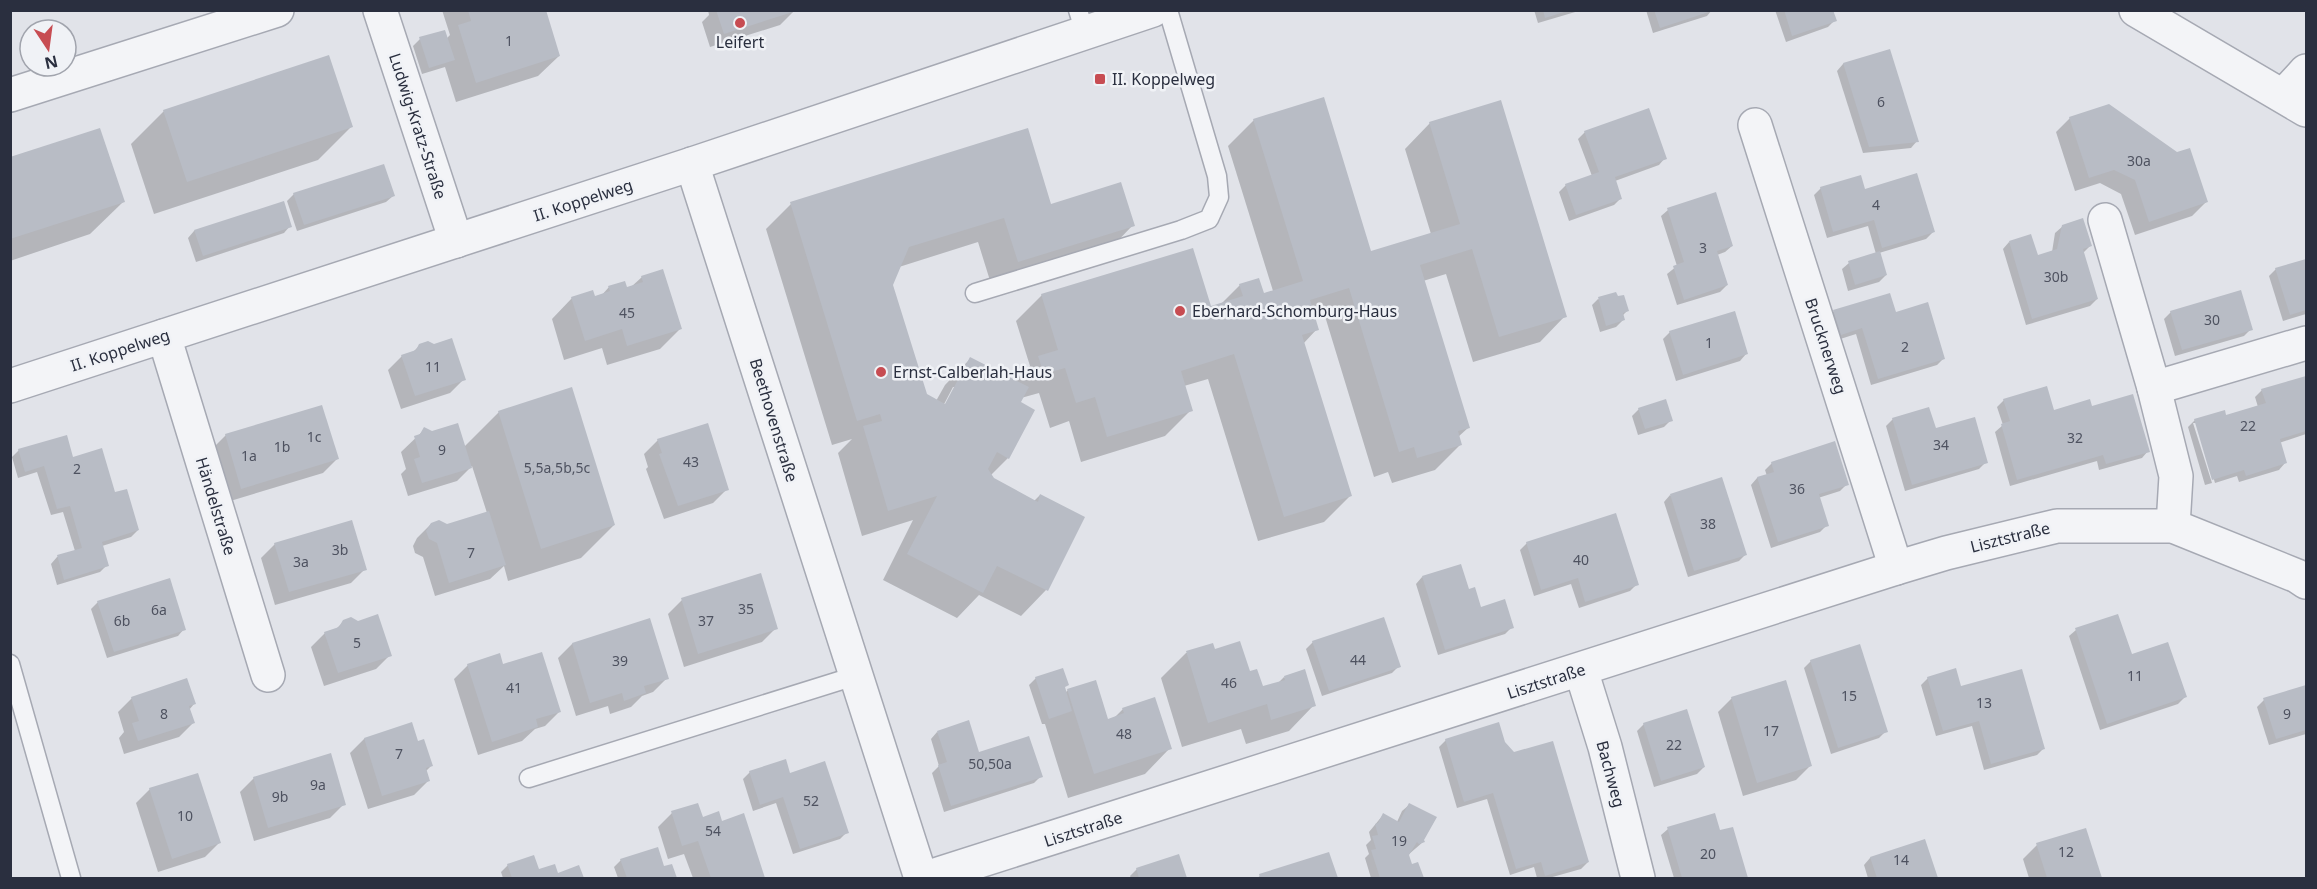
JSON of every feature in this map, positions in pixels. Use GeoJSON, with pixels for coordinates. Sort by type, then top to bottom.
{"type":"FeatureCollection","features":[{"type":"Feature","properties":{"kind":"street"},"geometry":{"type":"LineString","coordinates":[[10,95],[277,10]]}},
{"type":"Feature","properties":{"kind":"street","name":"Ludwig-Kratz-Straße"},"geometry":{"type":"LineString","coordinates":[[380,10],[456,241]]}},
{"type":"Feature","properties":{"kind":"street","name":"II. Koppelweg"},"geometry":{"type":"LineString","coordinates":[[10,386],[692,164],[1082,22],[1154,10]]}},
{"type":"Feature","properties":{"kind":"street"},"geometry":{"type":"LineString","coordinates":[[2136,10],[2295,103],[2307,71]]}},
{"type":"Feature","properties":{"kind":"street","name":"Brucknerweg"},"geometry":{"type":"LineString","coordinates":[[1755,125],[1896,568]]}},
{"type":"Feature","properties":{"kind":"street","name":"Beethovenstraße"},"geometry":{"type":"LineString","coordinates":[[692,164],[921,879]]}},
{"type":"Feature","properties":{"kind":"street"},"geometry":{"type":"LineString","coordinates":[[2105,220],[2154,388],[2176,476],[2173,526]]}},
{"type":"Feature","properties":{"kind":"street","name":"Händelstraße"},"geometry":{"type":"LineString","coordinates":[[164,336],[268,675]]}},
{"type":"Feature","properties":{"kind":"street"},"geometry":{"type":"LineString","coordinates":[[2154,388],[2307,343]]}},
{"type":"Feature","properties":{"kind":"street","name":"Lisztstraße"},"geometry":{"type":"LineString","coordinates":[[926,879],[1896,568],[1946,553],[2057,526],[2173,526],[2307,582]]}},
{"type":"Feature","properties":{"kind":"street","name":"Bachweg"},"geometry":{"type":"LineString","coordinates":[[1581,670],[1605,747],[1638,879]]}},
{"type":"Feature","properties":{"kind":"lane"},"geometry":{"type":"LineString","coordinates":[[975,293],[1181,230],[1209,219],[1219,197],[1216,176],[1168,10]]}},
{"type":"Feature","properties":{"kind":"lane"},"geometry":{"type":"LineString","coordinates":[[10,664],[71,879]]}},
{"type":"Feature","properties":{"kind":"lane"},"geometry":{"type":"LineString","coordinates":[[529,778],[855,676]]}},
{"type":"Feature","properties":{"kind":"building"},"geometry":{"type":"Polygon","coordinates":[[[468,10],[546,10],[560,56],[476,83],[458,25],[471,21],[468,10]]]}},
{"type":"Feature","properties":{"kind":"building","name":"Leifert"},"geometry":{"type":"Polygon","coordinates":[[[716,10],[796,10],[796,11],[724,34],[716,10]]]}},
{"type":"Feature","properties":{"kind":"building"},"geometry":{"type":"Polygon","coordinates":[[[1543,10],[1567,10],[1567,11],[1545,18],[1543,10]]]}},
{"type":"Feature","properties":{"kind":"building"},"geometry":{"type":"Polygon","coordinates":[[[1654,10],[1712,10],[1712,11],[1660,28],[1654,10]]]}},
{"type":"Feature","properties":{"kind":"building"},"geometry":{"type":"Polygon","coordinates":[[[1784,10],[1833,10],[1837,21],[1792,36],[1784,10]]]}},
{"type":"Feature","properties":{"kind":"building"},"geometry":{"type":"Polygon","coordinates":[[[445,30],[455,60],[429,68],[419,37],[445,30]]]}},
{"type":"Feature","properties":{"kind":"building"},"geometry":{"type":"Polygon","coordinates":[[[1890,49],[1919,142],[1869,147],[1843,63],[1890,49]]]}},
{"type":"Feature","properties":{"kind":"building"},"geometry":{"type":"Polygon","coordinates":[[[329,55],[353,127],[187,182],[163,110],[329,55]]]}},
{"type":"Feature","properties":{"kind":"building","name":"Eberhard-Schomburg-Haus"},"geometry":{"type":"Polygon","coordinates":[[[1324,97],[1371,251],[1460,224],[1429,122],[1501,100],[1567,317],[1499,337],[1472,249],[1420,265],[1470,428],[1458,431],[1462,445],[1417,458],[1414,447],[1399,452],[1349,288],[1310,300],[1319,330],[1302,335],[1352,496],[1284,517],[1234,354],[1181,371],[1193,411],[1107,437],[1095,397],[1076,403],[1065,368],[1044,374],[1038,356],[1058,350],[1041,294],[1193,248],[1211,306],[1243,296],[1239,284],[1259,278],[1264,293],[1303,281],[1253,119],[1324,97]]]}},
{"type":"Feature","properties":{"kind":"building"},"geometry":{"type":"Polygon","coordinates":[[[2109,104],[2177,152],[2190,148],[2208,202],[2149,222],[2135,180],[2114,170],[2089,178],[2069,117],[2109,104]]]}},
{"type":"Feature","properties":{"kind":"building"},"geometry":{"type":"Polygon","coordinates":[[[1649,108],[1667,159],[1615,177],[1622,199],[1576,215],[1565,184],[1599,172],[1584,131],[1649,108]]]}},
{"type":"Feature","properties":{"kind":"building"},"geometry":{"type":"Polygon","coordinates":[[[100,128],[125,202],[10,239],[10,157],[100,128]]]}},
{"type":"Feature","properties":{"kind":"building","name":"Ernst-Calberlah-Haus"},"geometry":{"type":"Polygon","coordinates":[[[1028,128],[1051,204],[1121,182],[1135,226],[1018,262],[1004,218],[909,247],[893,285],[927,394],[945,404],[970,357],[1029,387],[1021,402],[1035,410],[1009,459],[997,452],[988,469],[994,478],[1038,502],[1040,494],[1085,517],[1048,591],[997,566],[983,593],[907,554],[937,496],[888,511],[863,426],[882,421],[880,414],[857,421],[790,202],[1028,128]]]}},
{"type":"Feature","properties":{"kind":"building"},"geometry":{"type":"Polygon","coordinates":[[[384,164],[395,196],[304,225],[293,193],[384,164]]]}},
{"type":"Feature","properties":{"kind":"building"},"geometry":{"type":"Polygon","coordinates":[[[1917,173],[1935,232],[1882,248],[1874,220],[1833,232],[1820,187],[1861,175],[1865,189],[1917,173]]]}},
{"type":"Feature","properties":{"kind":"building"},"geometry":{"type":"Polygon","coordinates":[[[1716,192],[1733,246],[1717,251],[1728,285],[1684,300],[1673,266],[1684,262],[1667,208],[1716,192]]]}},
{"type":"Feature","properties":{"kind":"building"},"geometry":{"type":"Polygon","coordinates":[[[284,201],[292,227],[203,256],[194,230],[284,201]]]}},
{"type":"Feature","properties":{"kind":"building"},"geometry":{"type":"Polygon","coordinates":[[[2083,218],[2092,246],[2083,249],[2098,299],[2032,319],[2009,241],[2031,234],[2038,255],[2057,249],[2062,225],[2083,218]]]}},
{"type":"Feature","properties":{"kind":"building"},"geometry":{"type":"Polygon","coordinates":[[[1880,251],[1887,275],[1855,285],[1848,261],[1880,251]]]}},
{"type":"Feature","properties":{"kind":"building"},"geometry":{"type":"Polygon","coordinates":[[[2306,259],[2306,310],[2290,315],[2275,268],[2306,259]]]}},
{"type":"Feature","properties":{"kind":"building"},"geometry":{"type":"Polygon","coordinates":[[[663,269],[682,329],[627,346],[622,329],[585,341],[571,297],[593,290],[595,296],[610,291],[608,286],[625,281],[627,287],[643,282],[641,276],[663,269]]]}},
{"type":"Feature","properties":{"kind":"building"},"geometry":{"type":"Polygon","coordinates":[[[2241,290],[2253,330],[2182,350],[2170,311],[2241,290]]]}},
{"type":"Feature","properties":{"kind":"building"},"geometry":{"type":"Polygon","coordinates":[[[1616,292],[1618,296],[1624,295],[1629,311],[1623,313],[1625,320],[1606,326],[1598,297],[1616,292]]]}},
{"type":"Feature","properties":{"kind":"building"},"geometry":{"type":"Polygon","coordinates":[[[1890,293],[1896,312],[1928,302],[1945,359],[1878,379],[1862,328],[1841,335],[1833,310],[1890,293]]]}},
{"type":"Feature","properties":{"kind":"building"},"geometry":{"type":"Polygon","coordinates":[[[1735,311],[1748,354],[1683,375],[1669,331],[1735,311]]]}},
{"type":"Feature","properties":{"kind":"building"},"geometry":{"type":"Polygon","coordinates":[[[452,338],[466,380],[415,396],[401,355],[416,350],[419,344],[428,341],[434,344],[452,338]]]}},
{"type":"Feature","properties":{"kind":"building"},"geometry":{"type":"Polygon","coordinates":[[[2306,376],[2306,431],[2280,439],[2287,463],[2246,476],[2244,470],[2212,480],[2194,419],[2225,410],[2226,415],[2266,403],[2261,389],[2306,376]]]}},
{"type":"Feature","properties":{"kind":"building"},"geometry":{"type":"Polygon","coordinates":[[[2047,386],[2054,410],[2090,399],[2092,406],[2133,394],[2150,452],[2106,464],[2103,455],[2017,480],[2001,424],[2010,421],[2003,399],[2047,386]]]}},
{"type":"Feature","properties":{"kind":"building"},"geometry":{"type":"Polygon","coordinates":[[[572,387],[615,525],[541,549],[498,411],[572,387]]]}},
{"type":"Feature","properties":{"kind":"building"},"geometry":{"type":"Polygon","coordinates":[[[1666,399],[1673,421],[1645,429],[1638,408],[1666,399]]]}},
{"type":"Feature","properties":{"kind":"building"},"geometry":{"type":"Polygon","coordinates":[[[322,405],[339,459],[241,489],[225,434],[322,405]]]}},
{"type":"Feature","properties":{"kind":"building"},"geometry":{"type":"Polygon","coordinates":[[[1929,407],[1936,428],[1975,417],[1988,463],[1912,485],[1892,418],[1929,407]]]}},
{"type":"Feature","properties":{"kind":"building"},"geometry":{"type":"Polygon","coordinates":[[[458,423],[472,468],[422,483],[414,459],[420,457],[414,436],[420,434],[424,427],[432,431],[458,423]]]}},
{"type":"Feature","properties":{"kind":"building"},"geometry":{"type":"Polygon","coordinates":[[[708,423],[729,490],[678,506],[659,454],[662,453],[657,439],[708,423]]]}},
{"type":"Feature","properties":{"kind":"building"},"geometry":{"type":"Polygon","coordinates":[[[67,435],[73,457],[102,448],[115,492],[127,489],[139,530],[102,542],[109,566],[64,580],[57,555],[82,548],[70,506],[57,509],[44,466],[25,472],[18,449],[67,435]]]}},
{"type":"Feature","properties":{"kind":"building"},"geometry":{"type":"Polygon","coordinates":[[[1835,441],[1849,485],[1819,494],[1829,526],[1778,542],[1757,477],[1774,472],[1771,462],[1835,441]]]}},
{"type":"Feature","properties":{"kind":"building"},"geometry":{"type":"Polygon","coordinates":[[[1722,477],[1747,555],[1694,571],[1670,494],[1722,477]]]}},
{"type":"Feature","properties":{"kind":"building"},"geometry":{"type":"Polygon","coordinates":[[[489,511],[506,565],[449,583],[437,543],[429,539],[426,531],[431,523],[439,520],[447,524],[489,511]]]}},
{"type":"Feature","properties":{"kind":"building"},"geometry":{"type":"Polygon","coordinates":[[[1616,513],[1639,585],[1585,602],[1578,578],[1541,590],[1526,542],[1616,513]]]}},
{"type":"Feature","properties":{"kind":"building"},"geometry":{"type":"Polygon","coordinates":[[[352,520],[367,570],[289,592],[274,543],[352,520]]]}},
{"type":"Feature","properties":{"kind":"building"},"geometry":{"type":"Polygon","coordinates":[[[1461,564],[1469,589],[1475,587],[1481,607],[1505,599],[1514,628],[1445,650],[1422,576],[1461,564]]]}},
{"type":"Feature","properties":{"kind":"building"},"geometry":{"type":"Polygon","coordinates":[[[761,573],[778,629],[698,654],[681,598],[761,573]]]}},
{"type":"Feature","properties":{"kind":"building"},"geometry":{"type":"Polygon","coordinates":[[[170,578],[186,630],[114,652],[97,601],[170,578]]]}},
{"type":"Feature","properties":{"kind":"building"},"geometry":{"type":"Polygon","coordinates":[[[378,614],[392,656],[338,673],[324,632],[339,627],[343,620],[351,617],[358,621],[378,614]]]}},
{"type":"Feature","properties":{"kind":"building"},"geometry":{"type":"Polygon","coordinates":[[[2118,614],[2132,654],[2168,642],[2187,697],[2107,724],[2075,628],[2118,614]]]}},
{"type":"Feature","properties":{"kind":"building"},"geometry":{"type":"Polygon","coordinates":[[[1384,617],[1401,667],[1329,691],[1312,641],[1384,617]]]}},
{"type":"Feature","properties":{"kind":"building"},"geometry":{"type":"Polygon","coordinates":[[[650,618],[669,679],[644,686],[646,693],[624,701],[622,693],[590,703],[572,643],[650,618]]]}},
{"type":"Feature","properties":{"kind":"building"},"geometry":{"type":"Polygon","coordinates":[[[1240,641],[1250,671],[1257,669],[1263,686],[1285,680],[1284,676],[1305,669],[1316,706],[1271,720],[1267,704],[1208,723],[1186,651],[1213,643],[1215,649],[1240,641]]]}},
{"type":"Feature","properties":{"kind":"building"},"geometry":{"type":"Polygon","coordinates":[[[1860,644],[1888,732],[1838,748],[1810,660],[1860,644]]]}},
{"type":"Feature","properties":{"kind":"building"},"geometry":{"type":"Polygon","coordinates":[[[542,652],[561,712],[536,719],[538,727],[492,742],[467,664],[500,653],[503,664],[542,652]]]}},
{"type":"Feature","properties":{"kind":"building"},"geometry":{"type":"Polygon","coordinates":[[[1063,668],[1069,685],[1065,687],[1072,711],[1049,719],[1035,677],[1063,668]]]}},
{"type":"Feature","properties":{"kind":"building"},"geometry":{"type":"Polygon","coordinates":[[[1956,668],[1961,686],[2022,669],[2045,749],[1991,764],[1979,721],[1943,731],[1927,677],[1956,668]]]}},
{"type":"Feature","properties":{"kind":"building"},"geometry":{"type":"Polygon","coordinates":[[[187,678],[196,704],[189,706],[195,723],[138,741],[132,723],[139,721],[131,697],[187,678]]]}},
{"type":"Feature","properties":{"kind":"building"},"geometry":{"type":"Polygon","coordinates":[[[1096,680],[1108,719],[1124,713],[1122,708],[1155,697],[1172,749],[1094,774],[1067,689],[1096,680]]]}},
{"type":"Feature","properties":{"kind":"building"},"geometry":{"type":"Polygon","coordinates":[[[1786,680],[1812,766],[1757,783],[1731,697],[1786,680]]]}},
{"type":"Feature","properties":{"kind":"building"},"geometry":{"type":"Polygon","coordinates":[[[2306,685],[2306,730],[2276,739],[2263,698],[2306,685]]]}},
{"type":"Feature","properties":{"kind":"building"},"geometry":{"type":"Polygon","coordinates":[[[1687,709],[1705,767],[1661,781],[1643,723],[1687,709]]]}},
{"type":"Feature","properties":{"kind":"building"},"geometry":{"type":"Polygon","coordinates":[[[969,720],[979,752],[1029,736],[1043,777],[951,806],[938,765],[947,762],[937,731],[969,720]]]}},
{"type":"Feature","properties":{"kind":"building"},"geometry":{"type":"Polygon","coordinates":[[[412,722],[418,741],[424,739],[433,766],[426,768],[430,781],[382,796],[364,738],[412,722]]]}},
{"type":"Feature","properties":{"kind":"building"},"geometry":{"type":"Polygon","coordinates":[[[1499,722],[1505,742],[1514,752],[1553,741],[1589,862],[1545,876],[1541,862],[1516,869],[1493,793],[1464,802],[1445,739],[1499,722]]]}},
{"type":"Feature","properties":{"kind":"building"},"geometry":{"type":"Polygon","coordinates":[[[331,753],[346,805],[268,828],[253,777],[331,753]]]}},
{"type":"Feature","properties":{"kind":"building"},"geometry":{"type":"Polygon","coordinates":[[[786,759],[790,773],[825,761],[849,833],[800,849],[783,797],[760,805],[749,771],[786,759]]]}},
{"type":"Feature","properties":{"kind":"building"},"geometry":{"type":"Polygon","coordinates":[[[198,773],[221,843],[172,859],[149,788],[198,773]]]}},
{"type":"Feature","properties":{"kind":"building"},"geometry":{"type":"Polygon","coordinates":[[[698,803],[703,817],[719,811],[722,821],[744,813],[765,878],[711,878],[698,841],[682,846],[671,811],[698,803]]]}},
{"type":"Feature","properties":{"kind":"building"},"geometry":{"type":"Polygon","coordinates":[[[1409,803],[1437,817],[1425,842],[1419,844],[1417,842],[1409,855],[1412,864],[1418,862],[1424,878],[1380,878],[1371,850],[1376,849],[1372,836],[1378,835],[1375,824],[1378,823],[1383,813],[1399,822],[1409,803]]]}},
{"type":"Feature","properties":{"kind":"building"},"geometry":{"type":"Polygon","coordinates":[[[1715,813],[1720,830],[1733,827],[1748,878],[1682,878],[1667,827],[1715,813]]]}},
{"type":"Feature","properties":{"kind":"building"},"geometry":{"type":"Polygon","coordinates":[[[2086,828],[2102,878],[2047,878],[2036,843],[2086,828]]]}},
{"type":"Feature","properties":{"kind":"building"},"geometry":{"type":"Polygon","coordinates":[[[1925,839],[1938,878],[1877,878],[1870,857],[1925,839]]]}},
{"type":"Feature","properties":{"kind":"building"},"geometry":{"type":"Polygon","coordinates":[[[658,847],[664,866],[672,864],[677,878],[627,878],[620,859],[658,847]]]}},
{"type":"Feature","properties":{"kind":"building"},"geometry":{"type":"Polygon","coordinates":[[[1329,852],[1338,878],[1260,878],[1259,874],[1329,852]]]}},
{"type":"Feature","properties":{"kind":"building"},"geometry":{"type":"Polygon","coordinates":[[[1179,854],[1187,878],[1139,878],[1136,868],[1179,854]]]}},
{"type":"Feature","properties":{"kind":"building"},"geometry":{"type":"Polygon","coordinates":[[[534,855],[539,869],[555,864],[558,873],[579,865],[584,878],[512,878],[507,864],[534,855]]]}},
{"type":"Feature","properties":{"kind":"place","name":"Leifert"},"geometry":{"type":"Point","coordinates":[740,23]}},
{"type":"Feature","properties":{"kind":"place","name":"II. Koppelweg"},"geometry":{"type":"Point","coordinates":[1100,79]}},
{"type":"Feature","properties":{"kind":"place","name":"Eberhard-Schomburg-Haus"},"geometry":{"type":"Point","coordinates":[1180,311]}},
{"type":"Feature","properties":{"kind":"place","name":"Ernst-Calberlah-Haus"},"geometry":{"type":"Point","coordinates":[881,372]}}]}
